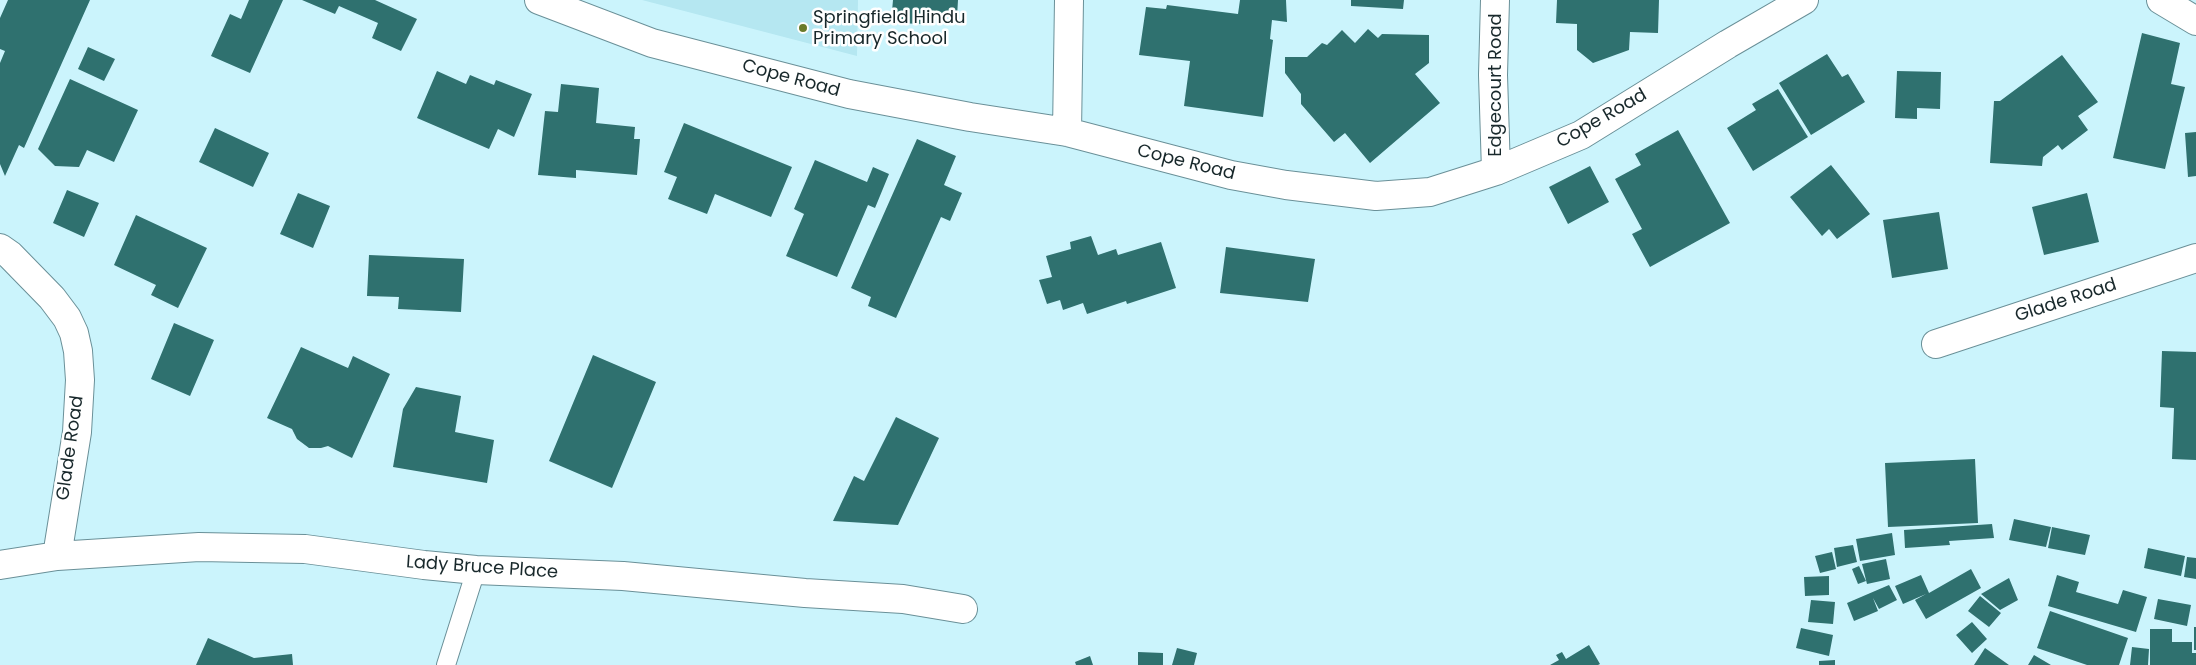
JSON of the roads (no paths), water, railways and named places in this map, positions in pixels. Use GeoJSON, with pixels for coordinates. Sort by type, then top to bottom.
{"type":"FeatureCollection","features":[{"type":"Feature","properties":{"kind":"street","name":"Cope Road"},"geometry":{"type":"LineString","coordinates":[[539,0],[652,43],[849,94],[970,117],[1068,132],[1231,175],[1286,185],[1376,196],[1430,192],[1496,171],[1581,135],[1728,44],[1804,0]]}},
{"type":"Feature","properties":{"kind":"street"},"geometry":{"type":"LineString","coordinates":[[1068,132],[1069,0]]}},
{"type":"Feature","properties":{"kind":"street","name":"Edgecourt Road"},"geometry":{"type":"LineString","coordinates":[[1495,0],[1493,75],[1496,171]]}},
{"type":"Feature","properties":{"kind":"street"},"geometry":{"type":"LineString","coordinates":[[2161,0],[2196,21]]}},
{"type":"Feature","properties":{"kind":"street","name":"Glade Road"},"geometry":{"type":"LineString","coordinates":[[0,248],[52,298],[67,318],[74,333],[78,351],[80,380],[77,432],[56,556]]}},
{"type":"Feature","properties":{"kind":"street","name":"Glade Road"},"geometry":{"type":"LineString","coordinates":[[1936,344],[2196,258]]}},
{"type":"Feature","properties":{"kind":"street","name":"Lady Bruce Place"},"geometry":{"type":"LineString","coordinates":[[0,565],[56,556],[199,547],[305,550],[476,570],[623,576],[805,593],[902,599],[963,610]]}},
{"type":"Feature","properties":{"kind":"lane"},"geometry":{"type":"LineString","coordinates":[[446,665],[476,570]]}},
{"type":"Feature","properties":{"kind":"place","name":"Springfield Hindu Primary School"},"geometry":{"type":"Point","coordinates":[803,28]}}]}
